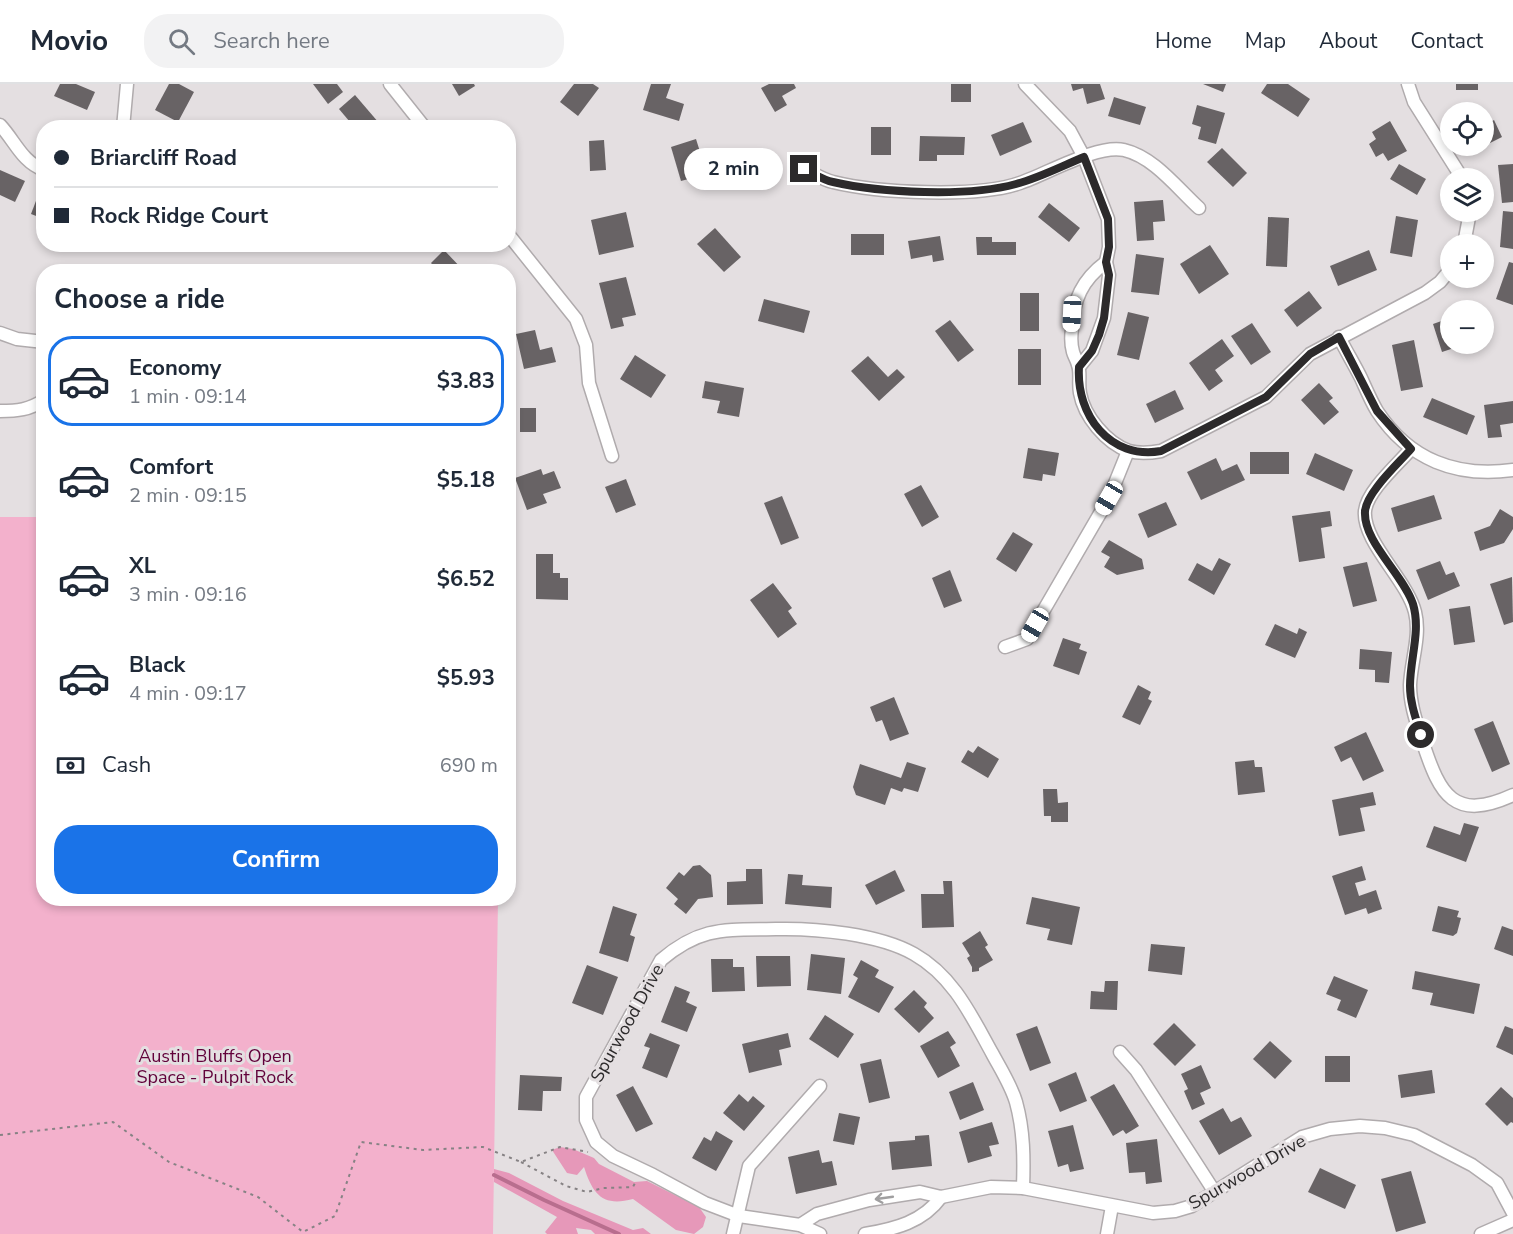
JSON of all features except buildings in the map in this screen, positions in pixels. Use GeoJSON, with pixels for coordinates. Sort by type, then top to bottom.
{"type":"FeatureCollection","features":[{"type":"Feature","properties":{"kind":"street"},"geometry":{"type":"LineString","coordinates":[[124,120],[127,84]]}},
{"type":"Feature","properties":{"kind":"street"},"geometry":{"type":"LineString","coordinates":[[390,84],[419,120]]}},
{"type":"Feature","properties":{"kind":"street"},"geometry":{"type":"LineString","coordinates":[[1025,84],[1070,131],[1084,157],[1108,219],[1109,247],[1106,262],[1109,275],[1104,318],[1092,351],[1079,367]]}},
{"type":"Feature","properties":{"kind":"street"},"geometry":{"type":"LineString","coordinates":[[1408,84],[1414,102],[1456,168]]}},
{"type":"Feature","properties":{"kind":"street"},"geometry":{"type":"LineString","coordinates":[[0,125],[24,158],[36,165]]}},
{"type":"Feature","properties":{"kind":"street"},"geometry":{"type":"LineString","coordinates":[[804,169],[831,182],[869,188],[966,191],[1018,184],[1084,157],[1114,149],[1137,154],[1149,161],[1199,208]]}},
{"type":"Feature","properties":{"kind":"street"},"geometry":{"type":"LineString","coordinates":[[516,244],[576,319],[586,345],[589,382],[612,456]]}},
{"type":"Feature","properties":{"kind":"street"},"geometry":{"type":"LineString","coordinates":[[1106,262],[1084,282],[1077,295],[1072,314],[1072,351],[1079,367],[1080,395],[1085,409],[1105,435],[1128,451],[1147,453],[1161,451],[1266,397],[1310,354],[1440,282]]}},
{"type":"Feature","properties":{"kind":"street"},"geometry":{"type":"LineString","coordinates":[[0,333],[17,339],[36,341]]}},
{"type":"Feature","properties":{"kind":"street"},"geometry":{"type":"LineString","coordinates":[[1339,337],[1377,411],[1411,449],[1431,460],[1473,472],[1491,473],[1513,470]]}},
{"type":"Feature","properties":{"kind":"street"},"geometry":{"type":"LineString","coordinates":[[0,411],[18,411],[36,406]]}},
{"type":"Feature","properties":{"kind":"street"},"geometry":{"type":"LineString","coordinates":[[1411,449],[1371,495],[1365,508],[1365,520],[1371,535],[1412,601],[1416,615],[1410,685],[1414,715],[1434,776],[1447,795],[1458,802],[1474,806],[1486,805],[1513,795]]}},
{"type":"Feature","properties":{"kind":"street"},"geometry":{"type":"LineString","coordinates":[[1005,647],[1027,639],[1109,498],[1128,451]]}},
{"type":"Feature","properties":{"kind":"street","name":"Spurwood Drive"},"geometry":{"type":"LineString","coordinates":[[820,1234],[800,1225],[739,1216],[705,1203],[613,1156],[596,1142],[586,1120],[586,1097],[661,960],[679,944],[697,936],[724,930],[796,928],[879,939],[914,954],[940,974],[962,998],[1016,1101],[1024,1140],[1023,1188]]}},
{"type":"Feature","properties":{"kind":"street"},"geometry":{"type":"LineString","coordinates":[[1120,1052],[1136,1070],[1214,1191]]}},
{"type":"Feature","properties":{"kind":"street"},"geometry":{"type":"LineString","coordinates":[[733,1234],[749,1166],[820,1086]]}},
{"type":"Feature","properties":{"kind":"street","name":"Spurwood Drive"},"geometry":{"type":"LineString","coordinates":[[800,1225],[817,1214],[868,1200],[920,1192],[941,1197],[991,1187],[1023,1188],[1153,1213],[1175,1211],[1192,1206],[1302,1137],[1330,1129],[1360,1126],[1386,1128],[1414,1135],[1472,1165],[1497,1183],[1513,1213]]}},
{"type":"Feature","properties":{"kind":"street"},"geometry":{"type":"LineString","coordinates":[[865,1234],[890,1230],[912,1222],[933,1208],[941,1197]]}},
{"type":"Feature","properties":{"kind":"street"},"geometry":{"type":"LineString","coordinates":[[1107,1234],[1112,1206]]}},
{"type":"Feature","properties":{"kind":"street"},"geometry":{"type":"LineString","coordinates":[[1481,1234],[1513,1220]]}},
{"type":"Feature","properties":{"kind":"path"},"geometry":{"type":"LineString","coordinates":[[0,1136],[113,1122],[169,1162],[258,1197],[303,1232],[335,1216],[361,1142],[423,1150],[483,1147],[521,1162],[566,1186],[587,1192],[603,1188],[633,1187],[638,1178]]}},
{"type":"Feature","properties":{"kind":"path"},"geometry":{"type":"LineString","coordinates":[[521,1162],[560,1147],[596,1154]]}},
{"type":"Feature","properties":{"kind":"green space","name":"Austin Bluffs Open Space - Pulpit Rock"},"geometry":{"type":"Polygon","coordinates":[[[0,517],[36,517],[36,906],[498,906],[493,1234],[0,1234],[0,517]]]}},
{"type":"Feature","properties":{"kind":"shaded area"},"geometry":{"type":"Polygon","coordinates":[[[560,1147],[573,1149],[594,1158],[599,1164],[634,1182],[647,1181],[699,1207],[706,1217],[703,1227],[694,1234],[676,1230],[633,1199],[607,1200],[591,1185],[584,1167],[577,1175],[567,1173],[552,1150],[560,1147]]]}},
{"type":"Feature","properties":{"kind":"shaded area"},"geometry":{"type":"Polygon","coordinates":[[[494,1169],[509,1173],[563,1201],[633,1230],[643,1228],[651,1234],[595,1234],[591,1230],[576,1228],[578,1234],[547,1234],[545,1232],[557,1217],[494,1182],[494,1169]]]}},
{"type":"Feature","properties":{"kind":"waterway"},"geometry":{"type":"LineString","coordinates":[[494,1175],[619,1234]]}},
{"type":"Feature","properties":{"kind":"route"},"geometry":{"type":"LineString","coordinates":[[804,169],[831,182],[869,188],[966,191],[1018,184],[1084,157],[1108,219],[1109,247],[1106,262],[1109,275],[1104,318],[1092,351],[1079,367],[1078,382],[1085,409],[1095,423],[1105,435],[1128,451],[1147,453],[1161,451],[1245,409],[1266,397],[1294,367],[1310,354],[1339,337],[1377,411],[1411,449],[1371,495],[1365,508],[1365,520],[1371,535],[1412,601],[1416,615],[1410,685],[1414,715],[1421,735]]}}]}
